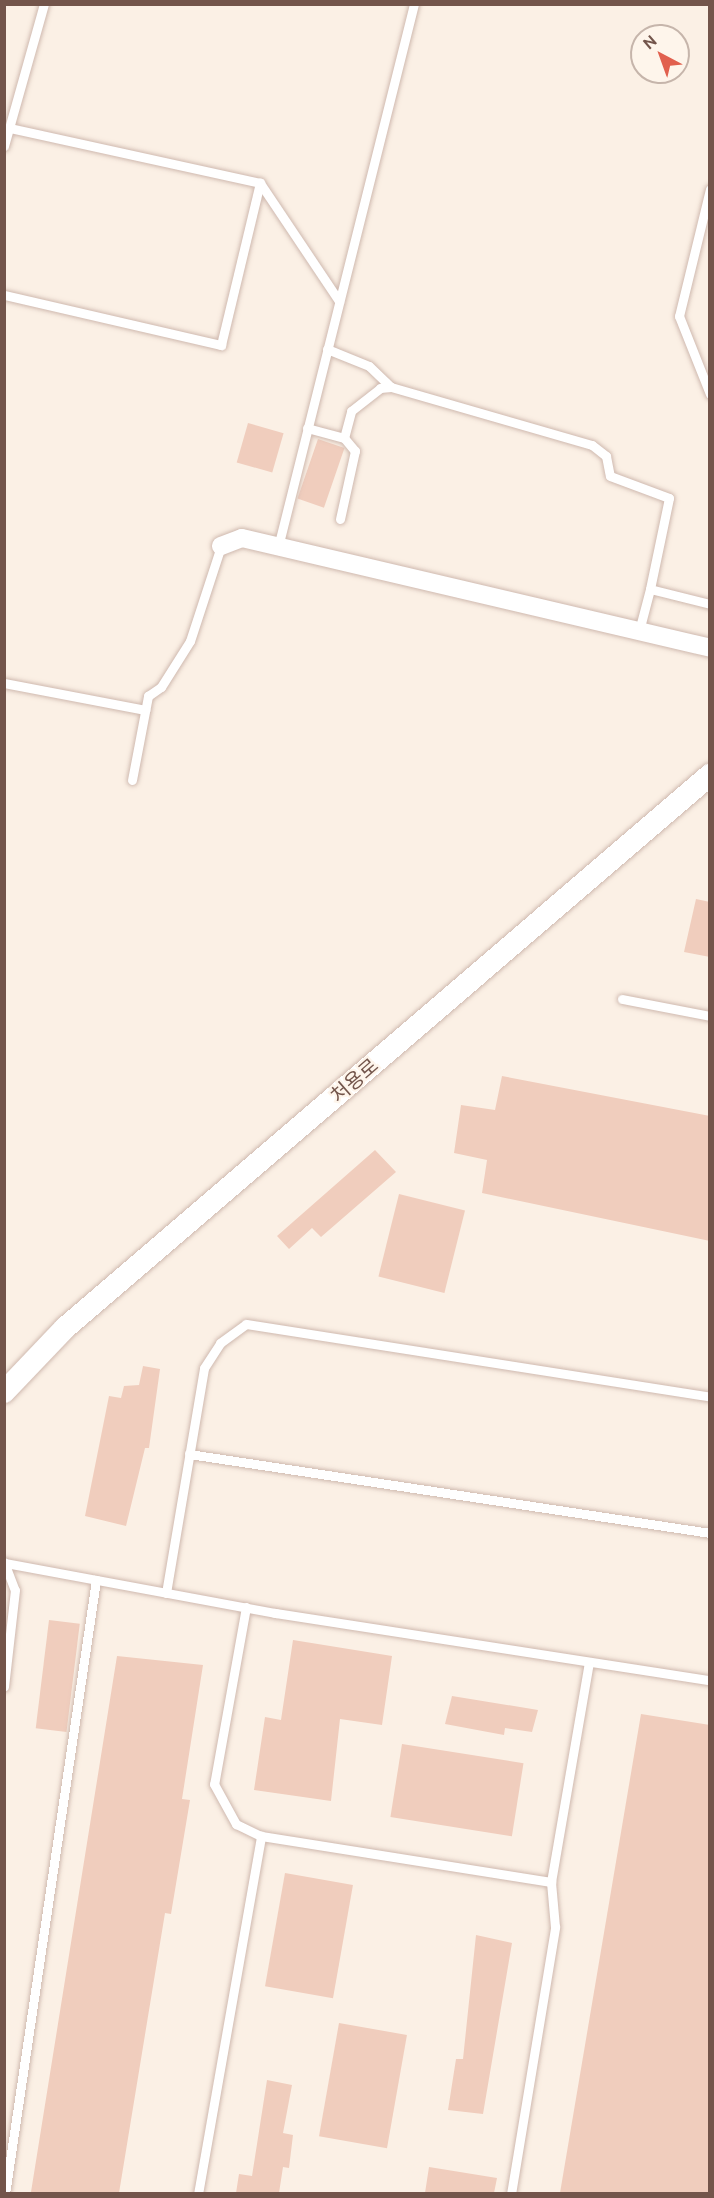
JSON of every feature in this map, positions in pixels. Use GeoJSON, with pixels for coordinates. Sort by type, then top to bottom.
{"type":"FeatureCollection","features":[{"type":"Feature","properties":{"kind":"street"},"geometry":{"type":"LineString","coordinates":[[221,546],[242,538],[710,648]]}},
{"type":"Feature","properties":{"kind":"street","name":"처용로"},"geometry":{"type":"LineString","coordinates":[[4,1392],[65,1328],[710,775]]}},
{"type":"Feature","properties":{"kind":"lane"},"geometry":{"type":"LineString","coordinates":[[4,146],[44,4]]}},
{"type":"Feature","properties":{"kind":"lane"},"geometry":{"type":"LineString","coordinates":[[278,547],[414,4]]}},
{"type":"Feature","properties":{"kind":"lane"},"geometry":{"type":"LineString","coordinates":[[9,128],[260,183],[339,301]]}},
{"type":"Feature","properties":{"kind":"lane"},"geometry":{"type":"LineString","coordinates":[[4,295],[220,345],[260,183]]}},
{"type":"Feature","properties":{"kind":"lane"},"geometry":{"type":"LineString","coordinates":[[710,189],[679,316],[710,393]]}},
{"type":"Feature","properties":{"kind":"lane"},"geometry":{"type":"LineString","coordinates":[[327,349],[369,366],[391,387]]}},
{"type":"Feature","properties":{"kind":"lane"},"geometry":{"type":"LineString","coordinates":[[344,438],[351,411],[380,387],[391,387],[592,445],[606,456],[610,476],[669,498],[639,632]]}},
{"type":"Feature","properties":{"kind":"lane"},"geometry":{"type":"LineString","coordinates":[[307,428],[344,438],[355,451],[340,519]]}},
{"type":"Feature","properties":{"kind":"lane"},"geometry":{"type":"LineString","coordinates":[[132,780],[148,696],[166,681],[190,641],[221,546]]}},
{"type":"Feature","properties":{"kind":"lane"},"geometry":{"type":"LineString","coordinates":[[650,589],[710,604]]}},
{"type":"Feature","properties":{"kind":"lane"},"geometry":{"type":"LineString","coordinates":[[4,683],[145,710]]}},
{"type":"Feature","properties":{"kind":"lane"},"geometry":{"type":"LineString","coordinates":[[622,999],[710,1016]]}},
{"type":"Feature","properties":{"kind":"lane"},"geometry":{"type":"LineString","coordinates":[[166,1593],[189,1454],[208,1359],[233,1331],[260,1323],[710,1397]]}},
{"type":"Feature","properties":{"kind":"lane"},"geometry":{"type":"LineString","coordinates":[[189,1454],[710,1533]]}},
{"type":"Feature","properties":{"kind":"lane"},"geometry":{"type":"LineString","coordinates":[[5,1563],[246,1607],[710,1680]]}},
{"type":"Feature","properties":{"kind":"lane"},"geometry":{"type":"LineString","coordinates":[[4,1686],[15,1590],[5,1563]]}},
{"type":"Feature","properties":{"kind":"lane"},"geometry":{"type":"LineString","coordinates":[[4,2193],[96,1580]]}},
{"type":"Feature","properties":{"kind":"lane"},"geometry":{"type":"LineString","coordinates":[[246,1607],[214,1784],[236,1824],[261,1836],[551,1882]]}},
{"type":"Feature","properties":{"kind":"lane"},"geometry":{"type":"LineString","coordinates":[[511,2193],[555,1928],[551,1882],[590,1662]]}},
{"type":"Feature","properties":{"kind":"lane"},"geometry":{"type":"LineString","coordinates":[[198,2193],[261,1836]]}},
{"type":"Feature","properties":{"kind":"building"},"geometry":{"type":"Polygon","coordinates":[[[248,423],[284,433],[272,473],[237,462],[248,423]]]}},
{"type":"Feature","properties":{"kind":"building"},"geometry":{"type":"Polygon","coordinates":[[[318,439],[344,448],[324,508],[297,499],[318,439]]]}},
{"type":"Feature","properties":{"kind":"building"},"geometry":{"type":"Polygon","coordinates":[[[696,899],[710,902],[710,957],[684,952],[696,899]]]}},
{"type":"Feature","properties":{"kind":"building"},"geometry":{"type":"Polygon","coordinates":[[[502,1076],[710,1116],[710,1241],[482,1193],[487,1160],[454,1153],[461,1105],[495,1110],[502,1076]]]}},
{"type":"Feature","properties":{"kind":"building"},"geometry":{"type":"Polygon","coordinates":[[[375,1150],[396,1172],[321,1237],[312,1228],[289,1249],[277,1236],[375,1150]]]}},
{"type":"Feature","properties":{"kind":"building"},"geometry":{"type":"Polygon","coordinates":[[[399,1194],[465,1210],[444,1293],[378,1276],[399,1194]]]}},
{"type":"Feature","properties":{"kind":"building"},"geometry":{"type":"Polygon","coordinates":[[[143,1366],[160,1369],[149,1448],[145,1448],[126,1526],[85,1516],[109,1396],[121,1398],[124,1386],[139,1385],[143,1366]]]}},
{"type":"Feature","properties":{"kind":"building"},"geometry":{"type":"Polygon","coordinates":[[[49,1620],[80,1624],[66,1732],[36,1728],[49,1620]]]}},
{"type":"Feature","properties":{"kind":"building"},"geometry":{"type":"Polygon","coordinates":[[[293,1640],[392,1656],[382,1725],[340,1719],[331,1801],[254,1790],[265,1717],[281,1720],[293,1640]]]}},
{"type":"Feature","properties":{"kind":"building"},"geometry":{"type":"Polygon","coordinates":[[[117,1656],[203,1665],[182,1799],[190,1800],[171,1914],[165,1913],[119,2193],[31,2192],[117,1656]]]}},
{"type":"Feature","properties":{"kind":"building"},"geometry":{"type":"Polygon","coordinates":[[[452,1696],[538,1710],[532,1732],[505,1728],[504,1735],[445,1724],[452,1696]]]}},
{"type":"Feature","properties":{"kind":"building"},"geometry":{"type":"Polygon","coordinates":[[[641,1714],[710,1725],[710,2193],[560,2193],[641,1714]]]}},
{"type":"Feature","properties":{"kind":"building"},"geometry":{"type":"Polygon","coordinates":[[[402,1744],[523,1763],[512,1836],[390,1817],[402,1744]]]}},
{"type":"Feature","properties":{"kind":"building"},"geometry":{"type":"Polygon","coordinates":[[[285,1873],[353,1885],[333,1998],[265,1986],[285,1873]]]}},
{"type":"Feature","properties":{"kind":"building"},"geometry":{"type":"Polygon","coordinates":[[[476,1935],[512,1943],[483,2114],[448,2110],[456,2059],[463,2059],[476,1935]]]}},
{"type":"Feature","properties":{"kind":"building"},"geometry":{"type":"Polygon","coordinates":[[[339,2023],[407,2035],[387,2148],[319,2136],[339,2023]]]}},
{"type":"Feature","properties":{"kind":"building"},"geometry":{"type":"Polygon","coordinates":[[[267,2080],[292,2085],[283,2133],[293,2135],[289,2168],[283,2167],[279,2193],[236,2193],[239,2174],[252,2176],[267,2080]]]}},
{"type":"Feature","properties":{"kind":"building"},"geometry":{"type":"Polygon","coordinates":[[[429,2167],[497,2178],[494,2193],[425,2193],[429,2167]]]}}]}
